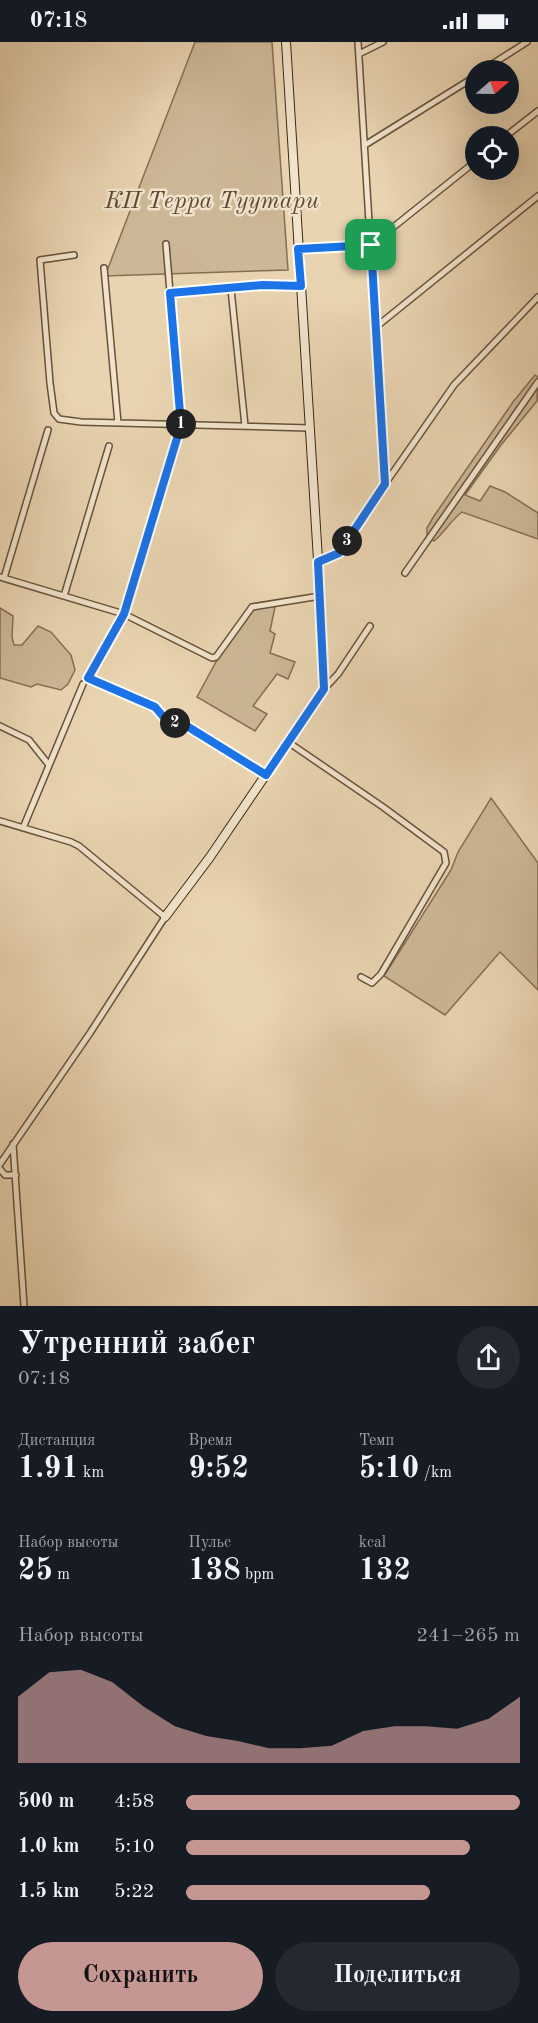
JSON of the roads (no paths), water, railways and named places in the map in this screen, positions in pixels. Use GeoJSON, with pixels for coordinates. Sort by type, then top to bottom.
{"type":"FeatureCollection","features":[{"type":"Feature","properties":{"kind":"street"},"geometry":{"type":"LineString","coordinates":[[286,42],[324,689]]}},
{"type":"Feature","properties":{"kind":"street"},"geometry":{"type":"LineString","coordinates":[[358,42],[385,484]]}},
{"type":"Feature","properties":{"kind":"street"},"geometry":{"type":"LineString","coordinates":[[359,54],[383,42]]}},
{"type":"Feature","properties":{"kind":"street"},"geometry":{"type":"LineString","coordinates":[[499,60],[527,42]]}},
{"type":"Feature","properties":{"kind":"street"},"geometry":{"type":"LineString","coordinates":[[365,145],[465,83]]}},
{"type":"Feature","properties":{"kind":"street"},"geometry":{"type":"LineString","coordinates":[[519,126],[538,111]]}},
{"type":"Feature","properties":{"kind":"street"},"geometry":{"type":"LineString","coordinates":[[298,249],[371,245],[465,170]]}},
{"type":"Feature","properties":{"kind":"street"},"geometry":{"type":"LineString","coordinates":[[376,327],[538,196]]}},
{"type":"Feature","properties":{"kind":"street"},"geometry":{"type":"LineString","coordinates":[[166,244],[181,425],[124,614],[88,678],[155,707],[168,722],[182,723],[266,775]]}},
{"type":"Feature","properties":{"kind":"street"},"geometry":{"type":"LineString","coordinates":[[74,255],[40,260],[54,412],[59,418],[81,422],[309,428]]}},
{"type":"Feature","properties":{"kind":"street"},"geometry":{"type":"LineString","coordinates":[[104,268],[118,423]]}},
{"type":"Feature","properties":{"kind":"street"},"geometry":{"type":"LineString","coordinates":[[170,293],[263,285],[301,286]]}},
{"type":"Feature","properties":{"kind":"street"},"geometry":{"type":"LineString","coordinates":[[231,288],[245,426]]}},
{"type":"Feature","properties":{"kind":"street"},"geometry":{"type":"LineString","coordinates":[[318,562],[339,553],[454,385],[538,297]]}},
{"type":"Feature","properties":{"kind":"street"},"geometry":{"type":"LineString","coordinates":[[405,573],[538,382]]}},
{"type":"Feature","properties":{"kind":"street"},"geometry":{"type":"LineString","coordinates":[[48,430],[2,577],[124,614],[212,658],[216,657],[252,607],[320,596]]}},
{"type":"Feature","properties":{"kind":"street"},"geometry":{"type":"LineString","coordinates":[[64,596],[109,446]]}},
{"type":"Feature","properties":{"kind":"street"},"geometry":{"type":"LineString","coordinates":[[0,1164],[2,1155],[13,1144],[90,1033],[165,917],[210,857],[324,689],[338,674],[370,626]]}},
{"type":"Feature","properties":{"kind":"street"},"geometry":{"type":"LineString","coordinates":[[23,828],[83,684]]}},
{"type":"Feature","properties":{"kind":"street"},"geometry":{"type":"LineString","coordinates":[[0,726],[29,740],[49,765]]}},
{"type":"Feature","properties":{"kind":"street"},"geometry":{"type":"LineString","coordinates":[[288,742],[444,852],[446,863],[381,974],[372,983],[361,977]]}},
{"type":"Feature","properties":{"kind":"street"},"geometry":{"type":"LineString","coordinates":[[0,821],[79,846],[165,917]]}},
{"type":"Feature","properties":{"kind":"street"},"geometry":{"type":"LineString","coordinates":[[13,1144],[24,1306]]}},
{"type":"Feature","properties":{"kind":"street"},"geometry":{"type":"LineString","coordinates":[[0,1169],[5,1174],[16,1174]]}},
{"type":"Feature","properties":{"kind":"park label","name":"КП Терра Туутари"},"geometry":{"type":"Point","coordinates":[212,200]}}]}
